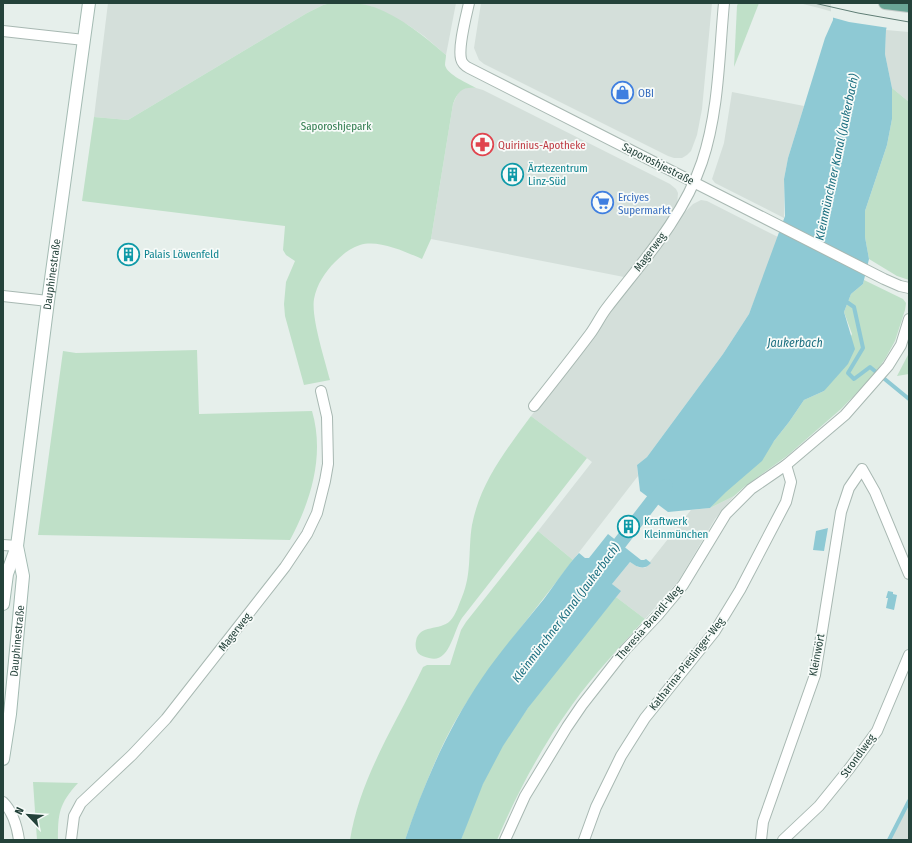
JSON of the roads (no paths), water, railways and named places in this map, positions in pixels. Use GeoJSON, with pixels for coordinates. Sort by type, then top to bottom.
{"type":"FeatureCollection","features":[{"type":"Feature","properties":{"kind":"main road","name":"Dauphinestraße"},"geometry":{"type":"LineString","coordinates":[[3,604],[7,574],[17,546],[48,300],[89,3]]}},
{"type":"Feature","properties":{"kind":"main road"},"geometry":{"type":"LineString","coordinates":[[885,3],[904,6]]}},
{"type":"Feature","properties":{"kind":"main road","name":"Dauphinestraße"},"geometry":{"type":"LineString","coordinates":[[3,759],[10,714],[23,576],[17,546]]}},
{"type":"Feature","properties":{"kind":"street","name":"Saporoshjestraße"},"geometry":{"type":"LineString","coordinates":[[469,3],[461,48],[461,59],[469,68],[884,279],[909,288]]}},
{"type":"Feature","properties":{"kind":"street","name":"Magerweg"},"geometry":{"type":"LineString","coordinates":[[534,406],[665,232],[680,210],[694,182],[711,128],[717,91],[724,3]]}},
{"type":"Feature","properties":{"kind":"street"},"geometry":{"type":"LineString","coordinates":[[3,31],[84,40]]}},
{"type":"Feature","properties":{"kind":"street"},"geometry":{"type":"LineString","coordinates":[[3,296],[48,300]]}},
{"type":"Feature","properties":{"kind":"street","name":"Theresia-Brandl-Weg"},"geometry":{"type":"LineString","coordinates":[[505,840],[525,796],[582,705],[625,650],[658,615],[683,585],[726,514],[751,489],[786,465],[845,415],[888,366],[901,344],[909,319]]}},
{"type":"Feature","properties":{"kind":"street","name":"Magerweg"},"geometry":{"type":"LineString","coordinates":[[71,840],[74,816],[82,803],[132,755],[166,719],[281,572],[307,534],[317,513],[328,464],[328,417],[321,391]]}},
{"type":"Feature","properties":{"kind":"street","name":"Katharina-Pieslinger-Weg"},"geometry":{"type":"LineString","coordinates":[[584,840],[596,808],[620,756],[644,718],[714,631],[744,583],[786,502],[791,482],[786,465]]}},
{"type":"Feature","properties":{"kind":"street","name":"Kleinwört"},"geometry":{"type":"LineString","coordinates":[[760,840],[763,822],[815,675],[841,512],[849,488],[862,469],[875,492],[909,574]]}},
{"type":"Feature","properties":{"kind":"street"},"geometry":{"type":"LineString","coordinates":[[3,545],[17,546]]}},
{"type":"Feature","properties":{"kind":"street","name":"Strondlweg"},"geometry":{"type":"LineString","coordinates":[[783,840],[819,806],[849,769],[877,730],[909,655]]}},
{"type":"Feature","properties":{"kind":"street"},"geometry":{"type":"LineString","coordinates":[[3,802],[13,818],[18,831],[19,840]]}},
{"type":"Feature","properties":{"kind":"water","name":"Jaukerbach"},"geometry":{"type":"Polygon","coordinates":[[[833,3],[893,3],[886,30],[885,54],[892,88],[892,119],[887,145],[865,211],[865,237],[869,259],[863,284],[851,294],[844,312],[855,349],[848,364],[824,391],[804,400],[774,441],[762,461],[710,508],[668,512],[640,491],[637,465],[647,457],[723,354],[749,314],[785,216],[784,179],[788,158],[825,38],[833,20],[833,3]]]}},
{"type":"Feature","properties":{"kind":"water"},"geometry":{"type":"Polygon","coordinates":[[[828,528],[824,551],[813,550],[816,531],[828,528]]]}},
{"type":"Feature","properties":{"kind":"water"},"geometry":{"type":"Polygon","coordinates":[[[608,534],[641,560],[646,559],[651,563],[643,568],[630,562],[612,584],[621,591],[528,708],[503,746],[483,784],[461,840],[405,840],[420,798],[438,756],[458,716],[482,678],[574,558],[579,553],[585,558],[589,558],[608,534]]]}},
{"type":"Feature","properties":{"kind":"water"},"geometry":{"type":"Polygon","coordinates":[[[888,591],[897,595],[894,610],[886,608],[888,591]]]}},
{"type":"Feature","properties":{"kind":"waterway"},"geometry":{"type":"LineString","coordinates":[[844,300],[854,307],[863,348],[848,373],[854,379],[870,367],[909,399]]}},
{"type":"Feature","properties":{"kind":"waterway","name":"Kleinmünchner Kanal (Jaukerbach)"},"geometry":{"type":"LineString","coordinates":[[609,557],[653,500],[666,486]]}},
{"type":"Feature","properties":{"kind":"waterway"},"geometry":{"type":"LineString","coordinates":[[889,840],[909,801]]}},
{"type":"Feature","properties":{"kind":"tram line"},"geometry":{"type":"LineString","coordinates":[[814,3],[909,22]]}},
{"type":"Feature","properties":{"kind":"place","name":"OBI"},"geometry":{"type":"Point","coordinates":[622,93]}},
{"type":"Feature","properties":{"kind":"place","name":"Quirinius-Apotheke"},"geometry":{"type":"Point","coordinates":[483,145]}},
{"type":"Feature","properties":{"kind":"place","name":"Ärztezentrum Linz-Süd"},"geometry":{"type":"Point","coordinates":[512,174]}},
{"type":"Feature","properties":{"kind":"place","name":"Erciyes Supermarkt"},"geometry":{"type":"Point","coordinates":[603,203]}},
{"type":"Feature","properties":{"kind":"place","name":"Palais Löwenfeld"},"geometry":{"type":"Point","coordinates":[128,254]}},
{"type":"Feature","properties":{"kind":"place","name":"Kraftwerk Kleinmünchen"},"geometry":{"type":"Point","coordinates":[629,527]}},
{"type":"Feature","properties":{"kind":"park label","name":"Saporoshjepark"},"geometry":{"type":"Point","coordinates":[336,126]}}]}
